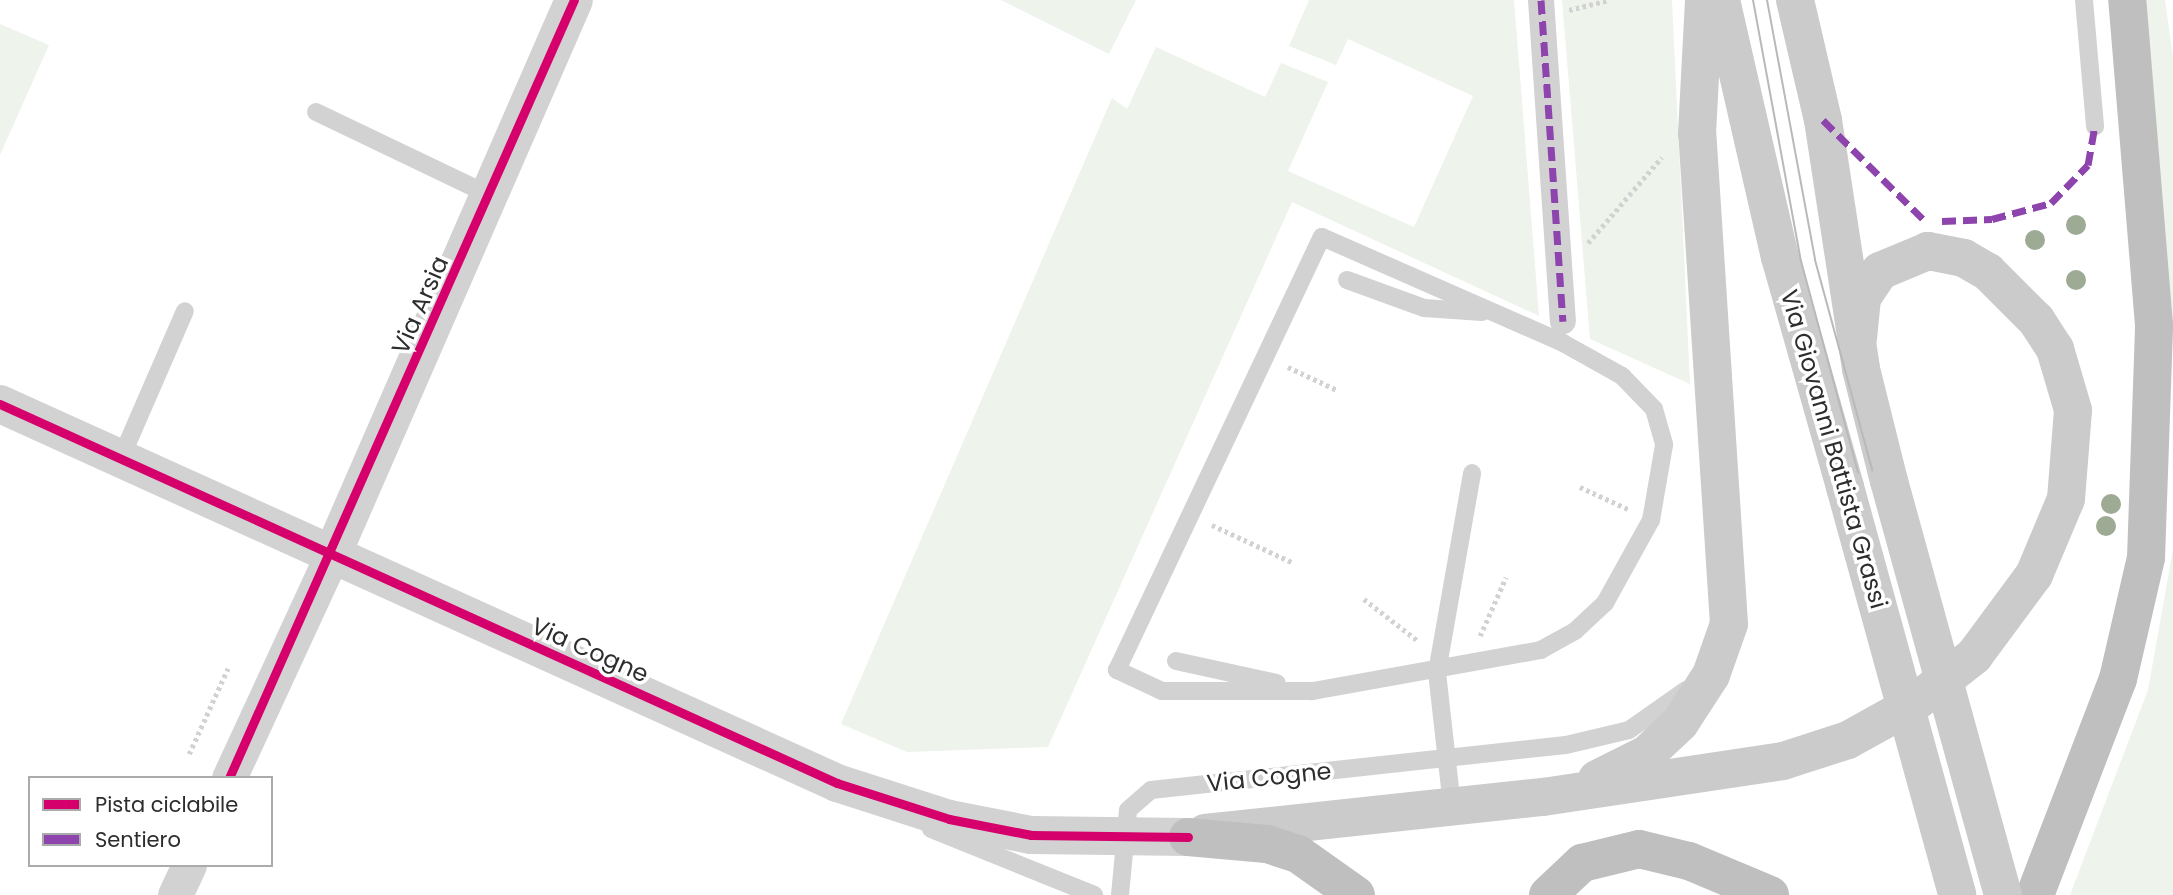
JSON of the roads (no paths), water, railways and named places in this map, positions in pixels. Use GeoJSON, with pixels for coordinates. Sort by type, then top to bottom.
{"type":"FeatureCollection","features":[{"type":"Feature","properties":{"kind":"highway"},"geometry":{"type":"LineString","coordinates":[[2035,895],[2051,864],[2056,833],[2118,679],[2146,558],[2150,506],[2154,325],[2127,0]]}},
{"type":"Feature","properties":{"kind":"highway"},"geometry":{"type":"LineString","coordinates":[[2013,895],[2056,833]]}},
{"type":"Feature","properties":{"kind":"highway"},"geometry":{"type":"LineString","coordinates":[[1188,837],[1266,844],[1298,854],[1356,895]]}},
{"type":"Feature","properties":{"kind":"highway"},"geometry":{"type":"LineString","coordinates":[[1548,895],[1581,863],[1619,850],[1660,851],[1727,875],[1770,895]]}},
{"type":"Feature","properties":{"kind":"main road"},"geometry":{"type":"LineString","coordinates":[[1543,797],[1602,777],[1664,741],[1698,698],[1724,640],[1731,598],[1697,134],[1704,0]]}},
{"type":"Feature","properties":{"kind":"main road","name":"Via Giovanni Battista Grassi"},"geometry":{"type":"LineString","coordinates":[[1721,0],[1777,244],[1957,895]]}},
{"type":"Feature","properties":{"kind":"main road","name":"Via Giovanni Battista Grassi"},"geometry":{"type":"LineString","coordinates":[[1795,0],[1823,120],[1858,338],[1889,481],[2003,895]]}},
{"type":"Feature","properties":{"kind":"main road"},"geometry":{"type":"LineString","coordinates":[[1188,837],[1233,826],[1543,797],[1783,761],[1848,740],[1913,704],[1974,656],[2014,606],[2053,536],[2072,471],[2073,410],[2055,349],[1988,272],[1964,258],[1928,251],[1880,271],[1863,298],[1858,338]]}},
{"type":"Feature","properties":{"kind":"street","name":"Via Arsia"},"geometry":{"type":"LineString","coordinates":[[230,776],[332,555],[574,0]]}},
{"type":"Feature","properties":{"kind":"street"},"geometry":{"type":"LineString","coordinates":[[1541,10],[1562,268],[1563,321]]}},
{"type":"Feature","properties":{"kind":"street","name":"Via Cogne"},"geometry":{"type":"LineString","coordinates":[[0,404],[837,783],[988,827],[1069,840],[1188,837]]}},
{"type":"Feature","properties":{"kind":"street"},"geometry":{"type":"LineString","coordinates":[[175,895],[188,867]]}},
{"type":"Feature","properties":{"kind":"lane"},"geometry":{"type":"LineString","coordinates":[[2084,0],[2095,127]]}},
{"type":"Feature","properties":{"kind":"lane"},"geometry":{"type":"LineString","coordinates":[[316,112],[489,195]]}},
{"type":"Feature","properties":{"kind":"lane"},"geometry":{"type":"LineString","coordinates":[[1322,237],[1496,314],[1622,376],[1654,409],[1664,445],[1651,520],[1605,603],[1575,631],[1541,650],[1467,665],[1439,664],[1312,691],[1162,691],[1117,670],[1322,237]]}},
{"type":"Feature","properties":{"kind":"lane"},"geometry":{"type":"LineString","coordinates":[[1347,280],[1424,307],[1496,314]]}},
{"type":"Feature","properties":{"kind":"lane"},"geometry":{"type":"LineString","coordinates":[[121,458],[185,311]]}},
{"type":"Feature","properties":{"kind":"lane"},"geometry":{"type":"LineString","coordinates":[[1452,806],[1439,664],[1472,473]]}},
{"type":"Feature","properties":{"kind":"lane","name":"Via Cogne"},"geometry":{"type":"LineString","coordinates":[[1125,840],[1128,810],[1151,790],[1566,745],[1629,730],[1688,688],[1724,640]]}},
{"type":"Feature","properties":{"kind":"lane"},"geometry":{"type":"LineString","coordinates":[[1176,661],[1312,691]]}},
{"type":"Feature","properties":{"kind":"lane"},"geometry":{"type":"LineString","coordinates":[[837,783],[983,855],[1094,895]]}},
{"type":"Feature","properties":{"kind":"lane"},"geometry":{"type":"LineString","coordinates":[[1120,895],[1125,840]]}},
{"type":"Feature","properties":{"kind":"tram line"},"geometry":{"type":"LineString","coordinates":[[1753,0],[1801,261],[1972,895]]}},
{"type":"Feature","properties":{"kind":"tram line"},"geometry":{"type":"LineString","coordinates":[[1767,0],[1815,260],[1988,895]]}}]}
